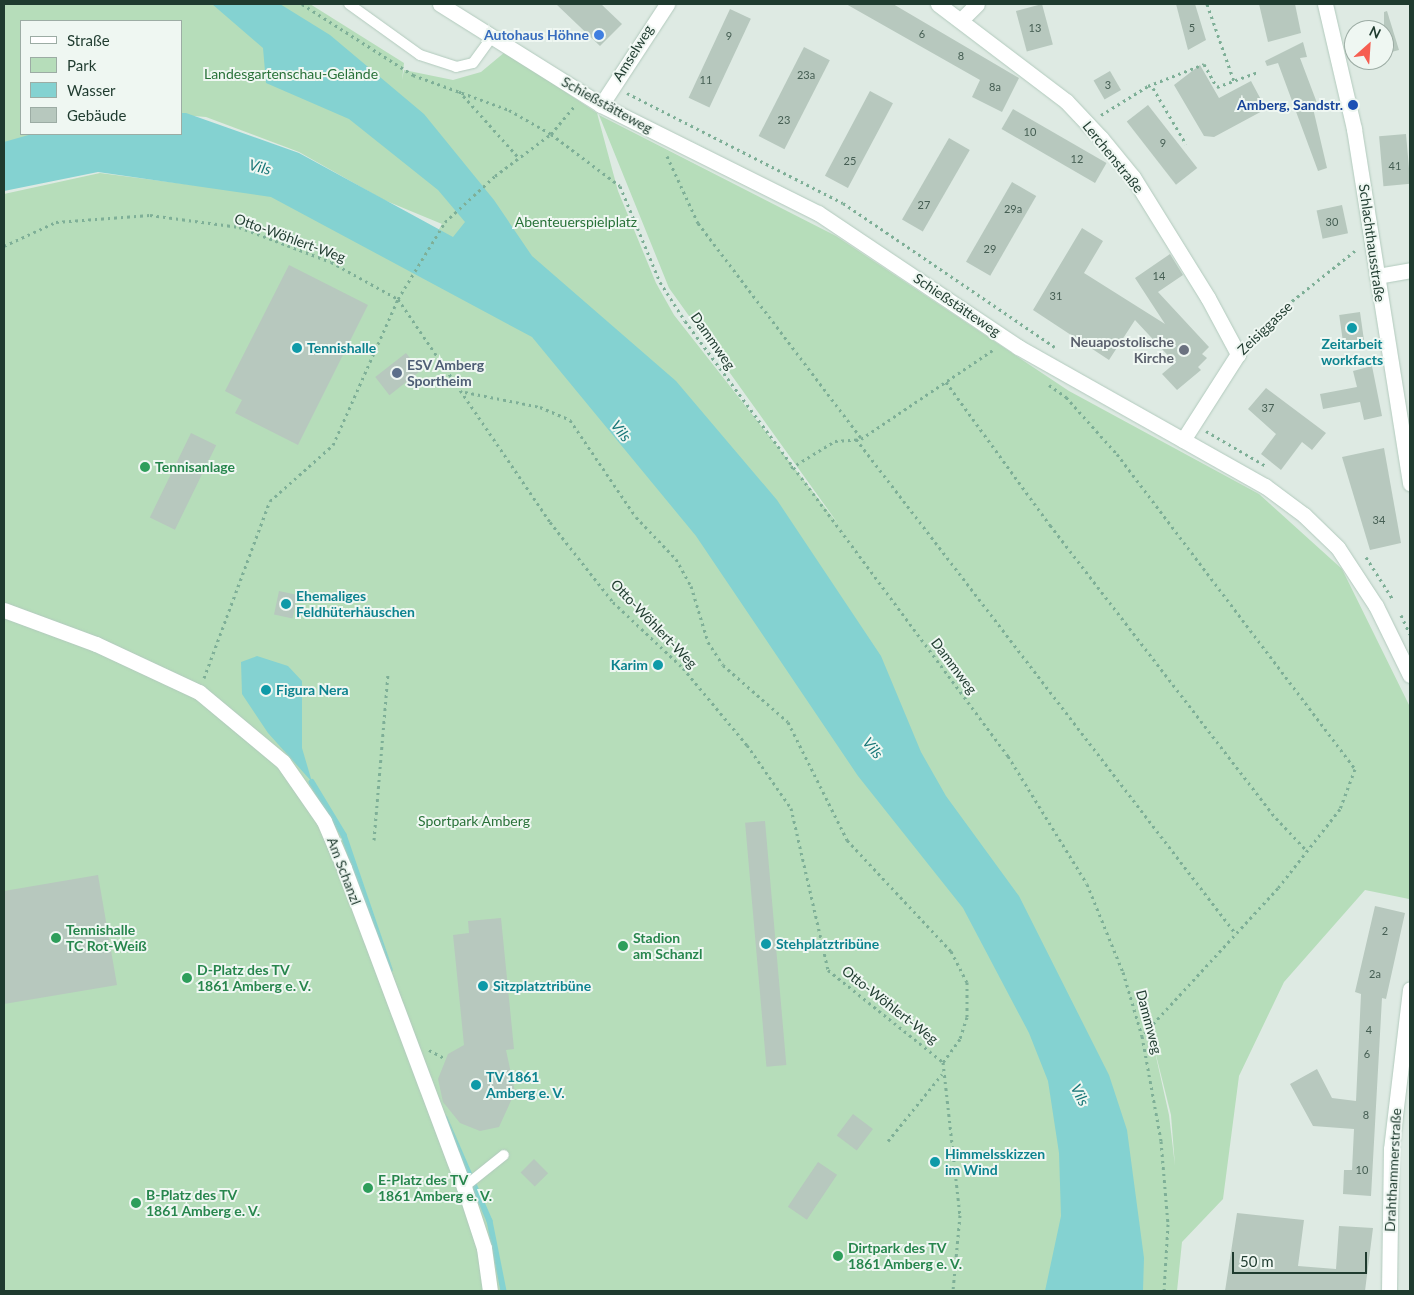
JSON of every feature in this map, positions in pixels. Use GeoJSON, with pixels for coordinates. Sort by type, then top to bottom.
{"type":"FeatureCollection","features":[{"type":"Feature","properties":{"kind":"street","name":"Schießstätteweg"},"geometry":{"type":"LineString","coordinates":[[440,4],[601,105],[818,214],[1018,347],[1264,486],[1304,515],[1338,548],[1376,606],[1410,676]]}},
{"type":"Feature","properties":{"kind":"street","name":"Amselweg"},"geometry":{"type":"LineString","coordinates":[[601,105],[668,4]]}},
{"type":"Feature","properties":{"kind":"street","name":"Lerchenstraße"},"geometry":{"type":"LineString","coordinates":[[938,4],[962,19],[1066,101],[1101,138],[1178,247],[1238,354]]}},
{"type":"Feature","properties":{"kind":"street"},"geometry":{"type":"LineString","coordinates":[[962,19],[977,4]]}},
{"type":"Feature","properties":{"kind":"street","name":"Schlachthausstraße"},"geometry":{"type":"LineString","coordinates":[[1325,4],[1354,129],[1410,484]]}},
{"type":"Feature","properties":{"kind":"street"},"geometry":{"type":"LineString","coordinates":[[1377,276],[1410,270]]}},
{"type":"Feature","properties":{"kind":"street","name":"Zeisiggasse"},"geometry":{"type":"LineString","coordinates":[[1183,440],[1238,354]]}},
{"type":"Feature","properties":{"kind":"street","name":"Am Schanzl"},"geometry":{"type":"LineString","coordinates":[[4,610],[96,644],[199,692],[245,726],[283,762],[324,821],[464,1187],[484,1248],[490,1291]]}},
{"type":"Feature","properties":{"kind":"street","name":"Drahthammerstraße"},"geometry":{"type":"LineString","coordinates":[[1389,1291],[1391,1149],[1410,990]]}},
{"type":"Feature","properties":{"kind":"lane"},"geometry":{"type":"LineString","coordinates":[[349,4],[420,55],[456,67],[473,63],[492,37]]}},
{"type":"Feature","properties":{"kind":"lane"},"geometry":{"type":"LineString","coordinates":[[464,1187],[482,1176],[504,1155]]}},
{"type":"Feature","properties":{"kind":"path","name":"Dammweg"},"geometry":{"type":"LineString","coordinates":[[302,4],[413,75],[509,110],[551,134],[571,154],[620,186],[660,282],[791,468],[1008,756],[1087,884],[1123,972],[1142,1036],[1161,1141],[1168,1224],[1164,1291]]}},
{"type":"Feature","properties":{"kind":"path"},"geometry":{"type":"LineString","coordinates":[[1206,4],[1234,81]]}},
{"type":"Feature","properties":{"kind":"path"},"geometry":{"type":"LineString","coordinates":[[1108,109],[1204,64],[1217,87],[1258,72]]}},
{"type":"Feature","properties":{"kind":"path"},"geometry":{"type":"LineString","coordinates":[[1153,88],[1186,144]]}},
{"type":"Feature","properties":{"kind":"path"},"geometry":{"type":"LineString","coordinates":[[459,91],[518,157]]}},
{"type":"Feature","properties":{"kind":"path"},"geometry":{"type":"LineString","coordinates":[[199,692],[270,501],[332,446],[398,299],[445,222],[495,176],[551,134],[585,94]]}},
{"type":"Feature","properties":{"kind":"path"},"geometry":{"type":"LineString","coordinates":[[662,135],[663,148],[698,223],[861,439]]}},
{"type":"Feature","properties":{"kind":"path","name":"Otto-Wöhlert-Weg"},"geometry":{"type":"LineString","coordinates":[[4,246],[56,222],[150,215],[238,227],[331,262],[398,299],[464,391],[550,522],[613,602],[682,668],[724,717],[791,808],[828,970],[943,1062],[942,1074],[960,1215],[954,1291]]}},
{"type":"Feature","properties":{"kind":"path","name":"Zeisiggasse"},"geometry":{"type":"LineString","coordinates":[[1238,354],[1287,305],[1372,237]]}},
{"type":"Feature","properties":{"kind":"path"},"geometry":{"type":"LineString","coordinates":[[791,468],[835,441],[861,439],[996,348],[1004,353]]}},
{"type":"Feature","properties":{"kind":"path"},"geometry":{"type":"LineString","coordinates":[[1042,380],[1066,397],[1117,454],[1346,752],[1356,769],[1352,784],[1340,809],[1236,934],[1142,1036]]}},
{"type":"Feature","properties":{"kind":"path"},"geometry":{"type":"LineString","coordinates":[[946,382],[1062,540],[1276,818],[1306,850]]}},
{"type":"Feature","properties":{"kind":"path"},"geometry":{"type":"LineString","coordinates":[[464,391],[540,407],[570,420],[636,517],[676,560],[691,586],[708,642],[723,665],[788,722],[848,840],[951,951],[967,982],[967,1017],[960,1039],[943,1062]]}},
{"type":"Feature","properties":{"kind":"path"},"geometry":{"type":"LineString","coordinates":[[856,439],[1236,934]]}},
{"type":"Feature","properties":{"kind":"path"},"geometry":{"type":"LineString","coordinates":[[374,840],[388,673]]}},
{"type":"Feature","properties":{"kind":"path"},"geometry":{"type":"LineString","coordinates":[[435,1052],[446,1059]]}},
{"type":"Feature","properties":{"kind":"path"},"geometry":{"type":"LineString","coordinates":[[888,1141],[942,1074]]}},
{"type":"Feature","properties":{"kind":"green space","name":"Sportpark Amberg"},"geometry":{"type":"Polygon","coordinates":[[[4,4],[310,4],[404,63],[402,80],[404,70],[453,80],[481,72],[505,52],[597,113],[618,191],[656,283],[674,315],[839,525],[669,288],[599,115],[836,236],[1069,391],[1259,494],[1342,569],[1410,707],[1409,899],[1365,890],[1284,982],[1239,1076],[1223,1199],[1182,1242],[1177,1291],[4,1291],[4,194],[100,173],[270,195],[414,272],[442,224],[384,200],[299,152],[206,117],[182,115],[182,20],[20,20],[20,135],[32,135],[4,143],[4,4]],[[1153,1043],[1169,1115],[1175,1166],[1171,1115],[1153,1043]]]}},
{"type":"Feature","properties":{"kind":"water","name":"Vils"},"geometry":{"type":"Polygon","coordinates":[[[212,4],[280,4],[330,35],[424,114],[494,200],[532,256],[676,381],[777,500],[881,656],[921,752],[946,796],[1019,896],[1109,1075],[1127,1130],[1144,1258],[1143,1291],[1045,1291],[1061,1216],[1059,1153],[1048,1081],[1029,1033],[963,908],[858,776],[696,536],[532,337],[271,197],[98,172],[4,191],[4,142],[28,135],[182,135],[182,113],[186,113],[299,153],[453,237],[465,222],[438,190],[349,119],[266,83],[263,48],[212,4]]]}},
{"type":"Feature","properties":{"kind":"water"},"geometry":{"type":"Polygon","coordinates":[[[257,656],[288,666],[302,681],[302,748],[312,782],[268,733],[242,694],[241,662],[257,656]]]}},
{"type":"Feature","properties":{"kind":"building","name":"Autohaus Höhne"},"geometry":{"type":"Polygon","coordinates":[[[556,4],[601,4],[622,24],[600,46],[556,4]]]}},
{"type":"Feature","properties":{"kind":"building"},"geometry":{"type":"Polygon","coordinates":[[[846,4],[893,4],[1019,78],[1002,112],[972,97],[980,80],[846,4]]]}},
{"type":"Feature","properties":{"kind":"building"},"geometry":{"type":"Polygon","coordinates":[[[1042,4],[1053,45],[1027,52],[1016,11],[1042,4]]]}},
{"type":"Feature","properties":{"kind":"building"},"geometry":{"type":"Polygon","coordinates":[[[1176,4],[1195,4],[1206,40],[1188,50],[1176,4]]]}},
{"type":"Feature","properties":{"kind":"building"},"geometry":{"type":"Polygon","coordinates":[[[1259,4],[1295,4],[1301,33],[1268,42],[1259,4]]]}},
{"type":"Feature","properties":{"kind":"building"},"geometry":{"type":"Polygon","coordinates":[[[730,9],[751,19],[709,108],[689,98],[730,9]]]}},
{"type":"Feature","properties":{"kind":"building"},"geometry":{"type":"Polygon","coordinates":[[[1387,11],[1390,20],[1384,20],[1384,12],[1387,11]]]}},
{"type":"Feature","properties":{"kind":"building"},"geometry":{"type":"Polygon","coordinates":[[[1394,34],[1399,50],[1394,51],[1394,34]]]}},
{"type":"Feature","properties":{"kind":"building"},"geometry":{"type":"Polygon","coordinates":[[[1303,42],[1307,57],[1300,58],[1317,103],[1312,104],[1327,168],[1318,171],[1278,63],[1267,66],[1265,61],[1303,42]]]}},
{"type":"Feature","properties":{"kind":"building"},"geometry":{"type":"Polygon","coordinates":[[[804,47],[830,60],[784,149],[759,136],[804,47]]]}},
{"type":"Feature","properties":{"kind":"building"},"geometry":{"type":"Polygon","coordinates":[[[1200,65],[1219,98],[1251,81],[1266,109],[1214,137],[1204,136],[1174,85],[1200,65]]]}},
{"type":"Feature","properties":{"kind":"building"},"geometry":{"type":"Polygon","coordinates":[[[1110,71],[1121,90],[1105,100],[1094,80],[1110,71]]]}},
{"type":"Feature","properties":{"kind":"building"},"geometry":{"type":"Polygon","coordinates":[[[870,91],[893,103],[848,188],[825,176],[870,91]]]}},
{"type":"Feature","properties":{"kind":"building"},"geometry":{"type":"Polygon","coordinates":[[[1148,105],[1197,168],[1176,185],[1127,122],[1148,105]]]}},
{"type":"Feature","properties":{"kind":"building"},"geometry":{"type":"Polygon","coordinates":[[[1013,109],[1107,163],[1095,183],[1002,129],[1013,109]]]}},
{"type":"Feature","properties":{"kind":"building"},"geometry":{"type":"Polygon","coordinates":[[[1406,134],[1410,184],[1383,186],[1379,136],[1406,134]]]}},
{"type":"Feature","properties":{"kind":"building"},"geometry":{"type":"Polygon","coordinates":[[[949,138],[970,150],[923,231],[902,219],[949,138]]]}},
{"type":"Feature","properties":{"kind":"building"},"geometry":{"type":"Polygon","coordinates":[[[1012,182],[1036,196],[990,276],[966,262],[1012,182]]]}},
{"type":"Feature","properties":{"kind":"building"},"geometry":{"type":"Polygon","coordinates":[[[1342,205],[1348,233],[1323,239],[1317,210],[1342,205]]]}},
{"type":"Feature","properties":{"kind":"building"},"geometry":{"type":"Polygon","coordinates":[[[1082,228],[1103,241],[1084,273],[1165,324],[1135,278],[1170,254],[1183,275],[1158,292],[1209,347],[1202,354],[1207,358],[1198,367],[1201,370],[1177,390],[1162,374],[1175,363],[1135,320],[1109,360],[1033,310],[1082,228]]]}},
{"type":"Feature","properties":{"kind":"building","name":"Tennishalle"},"geometry":{"type":"Polygon","coordinates":[[[289,265],[368,305],[298,445],[235,413],[242,400],[225,391],[289,265]]]}},
{"type":"Feature","properties":{"kind":"building","name":"Zeitarbeit workfacts"},"geometry":{"type":"Polygon","coordinates":[[[1360,312],[1364,340],[1343,343],[1339,315],[1360,312]]]}},
{"type":"Feature","properties":{"kind":"building","name":"ESV Amberg Sportheim"},"geometry":{"type":"Polygon","coordinates":[[[406,353],[420,371],[389,395],[375,377],[406,353]]]}},
{"type":"Feature","properties":{"kind":"building"},"geometry":{"type":"Polygon","coordinates":[[[1372,366],[1382,416],[1364,420],[1360,402],[1323,409],[1320,394],[1357,387],[1353,371],[1372,366]]]}},
{"type":"Feature","properties":{"kind":"building"},"geometry":{"type":"Polygon","coordinates":[[[1266,388],[1326,433],[1312,450],[1302,442],[1281,470],[1261,454],[1276,434],[1248,409],[1266,388]]]}},
{"type":"Feature","properties":{"kind":"building"},"geometry":{"type":"Polygon","coordinates":[[[191,433],[216,445],[175,530],[150,517],[191,433]]]}},
{"type":"Feature","properties":{"kind":"building"},"geometry":{"type":"Polygon","coordinates":[[[1384,448],[1401,543],[1370,550],[1342,457],[1384,448]]]}},
{"type":"Feature","properties":{"kind":"building","name":"Ehemaliges Feldhüterhäuschen"},"geometry":{"type":"Polygon","coordinates":[[[279,591],[298,595],[293,618],[274,614],[279,591]]]}},
{"type":"Feature","properties":{"kind":"building","name":"Stehplatztribüne"},"geometry":{"type":"Polygon","coordinates":[[[765,821],[786,1065],[766,1067],[745,823],[765,821]]]}},
{"type":"Feature","properties":{"kind":"building","name":"Tennishalle TC Rot-Weiß"},"geometry":{"type":"Polygon","coordinates":[[[98,875],[117,985],[4,1004],[4,891],[98,875]]]}},
{"type":"Feature","properties":{"kind":"building"},"geometry":{"type":"Polygon","coordinates":[[[1375,906],[1405,913],[1386,999],[1382,998],[1371,1196],[1343,1194],[1344,1170],[1352,1170],[1354,1129],[1313,1126],[1290,1084],[1317,1069],[1332,1098],[1356,1101],[1361,994],[1355,992],[1375,906]]]}},
{"type":"Feature","properties":{"kind":"building"},"geometry":{"type":"Polygon","coordinates":[[[501,918],[514,1049],[506,1050],[515,1092],[499,1127],[480,1131],[460,1123],[443,1102],[438,1079],[448,1054],[464,1045],[453,935],[469,933],[468,921],[501,918]]]}},
{"type":"Feature","properties":{"kind":"building"},"geometry":{"type":"Polygon","coordinates":[[[853,1114],[873,1129],[857,1151],[837,1136],[853,1114]]]}},
{"type":"Feature","properties":{"kind":"building"},"geometry":{"type":"Polygon","coordinates":[[[534,1159],[548,1173],[535,1187],[521,1172],[534,1159]]]}},
{"type":"Feature","properties":{"kind":"building"},"geometry":{"type":"Polygon","coordinates":[[[818,1162],[837,1175],[807,1220],[788,1207],[818,1162]]]}},
{"type":"Feature","properties":{"kind":"building"},"geometry":{"type":"Polygon","coordinates":[[[1237,1213],[1304,1220],[1298,1266],[1336,1269],[1339,1226],[1373,1228],[1365,1291],[1225,1291],[1237,1213]]]}},
{"type":"Feature","properties":{"kind":"waterway"},"geometry":{"type":"LineString","coordinates":[[312,782],[344,835],[390,969]]}},
{"type":"Feature","properties":{"kind":"waterway"},"geometry":{"type":"LineString","coordinates":[[445,1118],[490,1221],[504,1291]]}},
{"type":"Feature","properties":{"kind":"place","name":"Autohaus Höhne"},"geometry":{"type":"Point","coordinates":[599,35]}},
{"type":"Feature","properties":{"kind":"place","name":"Amberg, Sandstr."},"geometry":{"type":"Point","coordinates":[1353,105]}},
{"type":"Feature","properties":{"kind":"place","name":"Zeitarbeit workfacts"},"geometry":{"type":"Point","coordinates":[1352,328]}},
{"type":"Feature","properties":{"kind":"place","name":"Tennishalle"},"geometry":{"type":"Point","coordinates":[297,348]}},
{"type":"Feature","properties":{"kind":"place","name":"Neuapostolische Kirche"},"geometry":{"type":"Point","coordinates":[1184,350]}},
{"type":"Feature","properties":{"kind":"place","name":"ESV Amberg Sportheim"},"geometry":{"type":"Point","coordinates":[397,373]}},
{"type":"Feature","properties":{"kind":"place","name":"Tennisanlage"},"geometry":{"type":"Point","coordinates":[145,467]}},
{"type":"Feature","properties":{"kind":"place","name":"Ehemaliges Feldhüterhäuschen"},"geometry":{"type":"Point","coordinates":[286,604]}},
{"type":"Feature","properties":{"kind":"place","name":"Karim"},"geometry":{"type":"Point","coordinates":[658,665]}},
{"type":"Feature","properties":{"kind":"place","name":"Figura Nera"},"geometry":{"type":"Point","coordinates":[266,690]}},
{"type":"Feature","properties":{"kind":"place","name":"Tennishalle TC Rot-Weiß"},"geometry":{"type":"Point","coordinates":[56,938]}},
{"type":"Feature","properties":{"kind":"place","name":"Stehplatztribüne"},"geometry":{"type":"Point","coordinates":[766,944]}},
{"type":"Feature","properties":{"kind":"place","name":"Stadion am Schanzl"},"geometry":{"type":"Point","coordinates":[623,946]}},
{"type":"Feature","properties":{"kind":"place","name":"D-Platz des TV 1861 Amberg e. V."},"geometry":{"type":"Point","coordinates":[187,978]}},
{"type":"Feature","properties":{"kind":"place","name":"Sitzplatztribüne"},"geometry":{"type":"Point","coordinates":[483,986]}},
{"type":"Feature","properties":{"kind":"place","name":"TV 1861 Amberg e. V."},"geometry":{"type":"Point","coordinates":[476,1085]}},
{"type":"Feature","properties":{"kind":"place","name":"Himmelsskizzen im Wind"},"geometry":{"type":"Point","coordinates":[935,1162]}},
{"type":"Feature","properties":{"kind":"place","name":"E-Platz des TV 1861 Amberg e. V."},"geometry":{"type":"Point","coordinates":[368,1188]}},
{"type":"Feature","properties":{"kind":"place","name":"B-Platz des TV 1861 Amberg e. V."},"geometry":{"type":"Point","coordinates":[136,1203]}},
{"type":"Feature","properties":{"kind":"place","name":"Dirtpark des TV 1861 Amberg e. V."},"geometry":{"type":"Point","coordinates":[838,1256]}},
{"type":"Feature","properties":{"kind":"park label","name":"Landesgartenschau-Gelände"},"geometry":{"type":"Point","coordinates":[291,74]}},
{"type":"Feature","properties":{"kind":"park label","name":"Abenteuerspielplatz"},"geometry":{"type":"Point","coordinates":[576,222]}}]}
